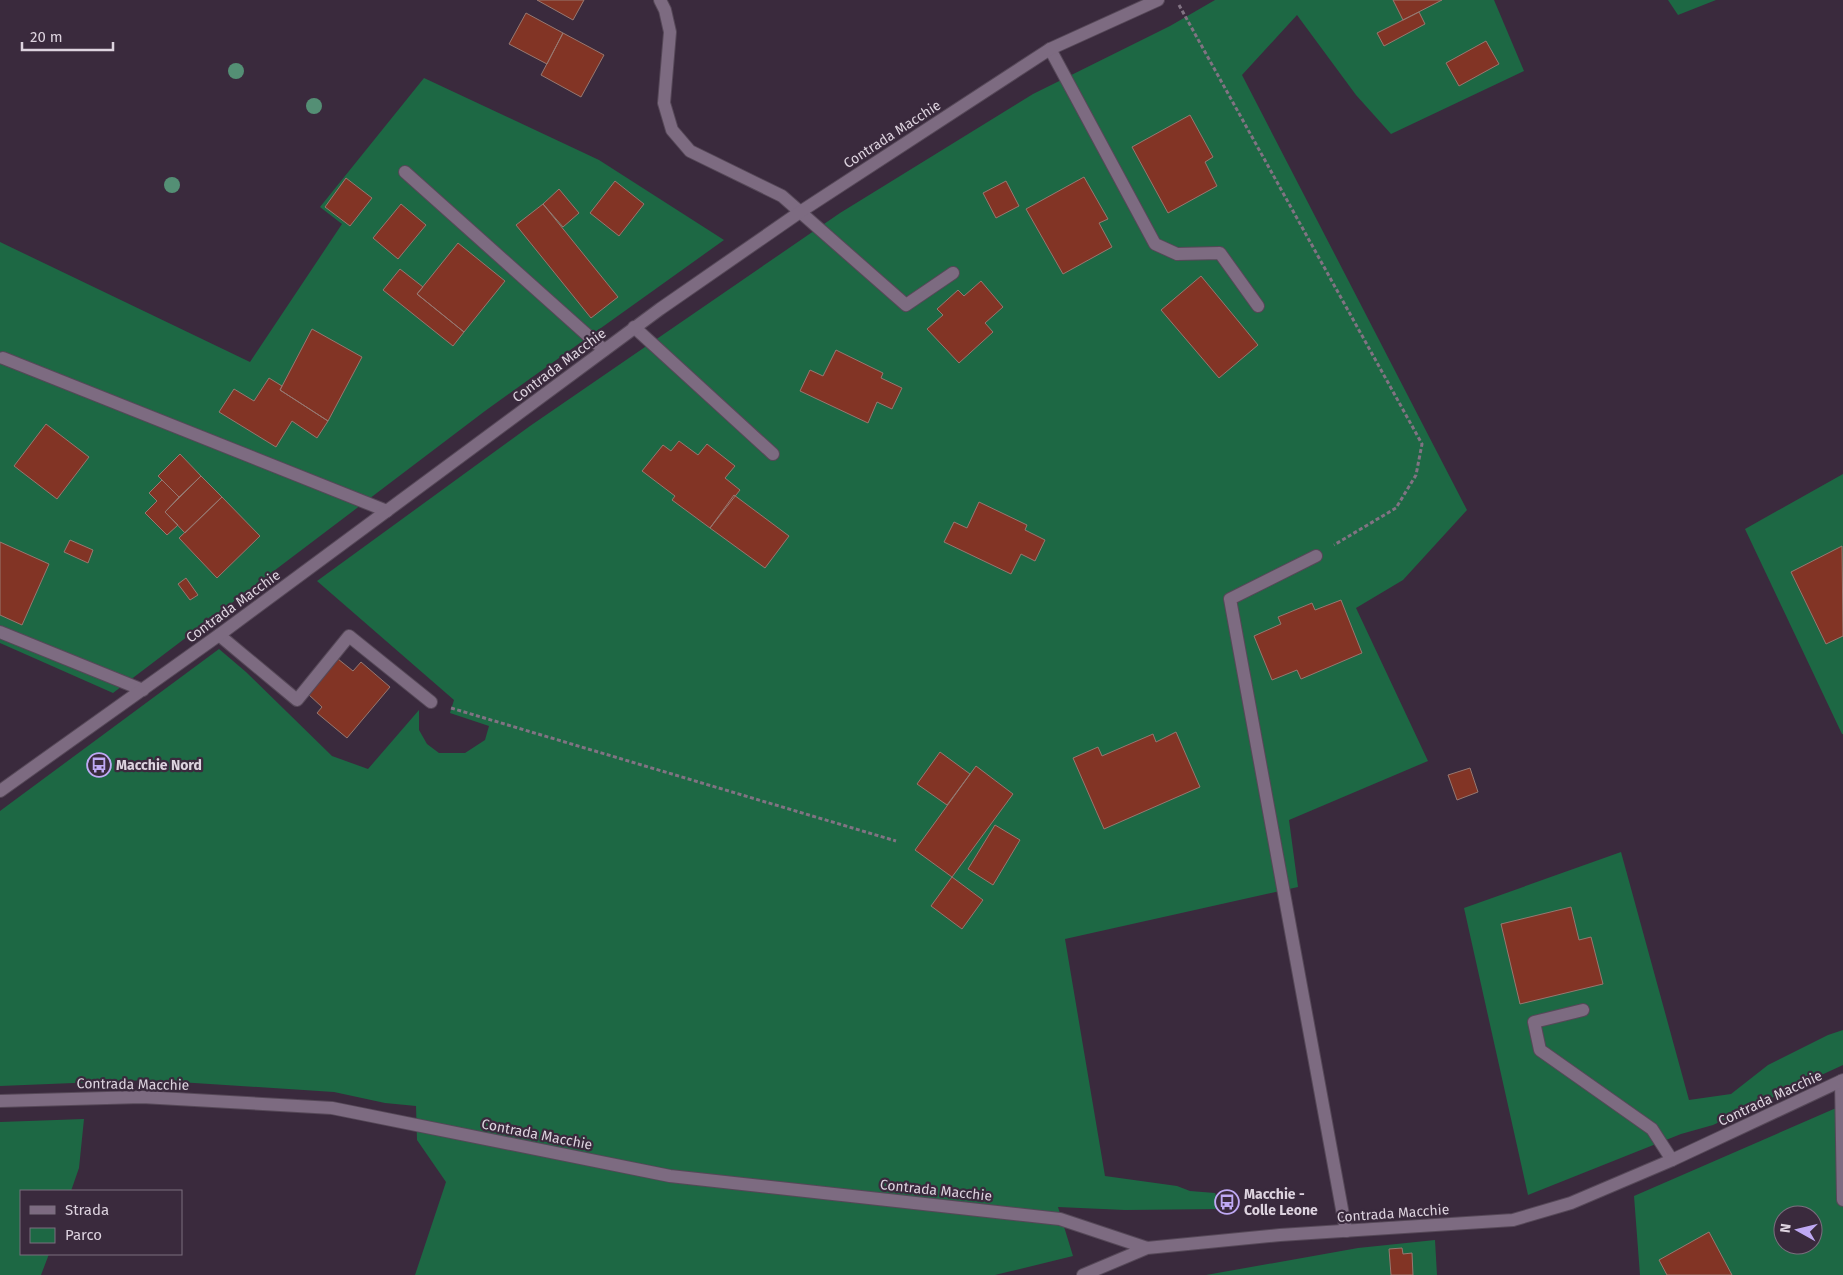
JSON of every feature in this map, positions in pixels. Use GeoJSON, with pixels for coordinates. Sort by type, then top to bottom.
{"type":"FeatureCollection","features":[{"type":"Feature","properties":{"kind":"street"},"geometry":{"type":"LineString","coordinates":[[660,0],[670,32],[664,103],[672,130],[690,151],[782,196],[906,305],[953,273]]}},
{"type":"Feature","properties":{"kind":"street","name":"Contrada Macchie"},"geometry":{"type":"LineString","coordinates":[[0,791],[219,635],[634,327],[800,212],[1050,49],[1158,0]]}},
{"type":"Feature","properties":{"kind":"street"},"geometry":{"type":"LineString","coordinates":[[1050,49],[1155,244],[1178,254],[1220,253],[1258,306]]}},
{"type":"Feature","properties":{"kind":"street"},"geometry":{"type":"LineString","coordinates":[[405,172],[604,350]]}},
{"type":"Feature","properties":{"kind":"street"},"geometry":{"type":"LineString","coordinates":[[634,327],[773,454]]}},
{"type":"Feature","properties":{"kind":"street"},"geometry":{"type":"LineString","coordinates":[[3,358],[387,511]]}},
{"type":"Feature","properties":{"kind":"street"},"geometry":{"type":"LineString","coordinates":[[1316,556],[1230,600],[1346,1231]]}},
{"type":"Feature","properties":{"kind":"street"},"geometry":{"type":"LineString","coordinates":[[0,632],[142,690]]}},
{"type":"Feature","properties":{"kind":"street"},"geometry":{"type":"LineString","coordinates":[[219,635],[297,700],[349,636],[431,702]]}},
{"type":"Feature","properties":{"kind":"street"},"geometry":{"type":"LineString","coordinates":[[1583,1010],[1534,1022],[1540,1050],[1652,1129],[1672,1160]]}},
{"type":"Feature","properties":{"kind":"street"},"geometry":{"type":"LineString","coordinates":[[1842,1081],[1843,1200]]}},
{"type":"Feature","properties":{"kind":"street","name":"Contrada Macchie"},"geometry":{"type":"LineString","coordinates":[[0,1101],[142,1097],[332,1108],[670,1176],[1060,1219],[1147,1248],[1280,1235],[1513,1220],[1572,1202],[1672,1160],[1842,1081]]}},
{"type":"Feature","properties":{"kind":"street"},"geometry":{"type":"LineString","coordinates":[[1083,1275],[1147,1248]]}},
{"type":"Feature","properties":{"kind":"path"},"geometry":{"type":"LineString","coordinates":[[1176,0],[1422,444],[1416,475],[1396,508],[1316,556]]}},
{"type":"Feature","properties":{"kind":"path"},"geometry":{"type":"LineString","coordinates":[[431,702],[896,841]]}},
{"type":"Feature","properties":{"kind":"green space"},"geometry":{"type":"Polygon","coordinates":[[[1215,0],[1494,0],[1524,71],[1391,134],[1356,95],[1297,15],[1242,75],[1467,510],[1403,580],[1356,608],[1428,761],[1289,820],[1298,887],[1065,939],[1105,1176],[1177,1186],[1190,1191],[1215,1193],[1221,1209],[1125,1210],[1058,1207],[1073,1256],[995,1275],[415,1275],[446,1182],[417,1140],[416,1106],[385,1103],[334,1092],[148,1080],[0,1086],[0,811],[219,649],[246,672],[332,756],[368,769],[419,710],[419,730],[427,744],[439,753],[465,753],[485,740],[489,726],[450,713],[454,700],[317,581],[530,426],[840,213],[1033,94],[1170,26],[1215,0]]]}},
{"type":"Feature","properties":{"kind":"green space"},"geometry":{"type":"Polygon","coordinates":[[[1668,0],[1716,0],[1678,15],[1668,0]]]}},
{"type":"Feature","properties":{"kind":"green space"},"geometry":{"type":"Polygon","coordinates":[[[424,78],[599,160],[724,240],[485,411],[113,693],[0,643],[0,242],[250,362],[342,224],[320,207],[424,78]]]}},
{"type":"Feature","properties":{"kind":"green space"},"geometry":{"type":"Polygon","coordinates":[[[1843,474],[1843,734],[1842,734],[1745,529],[1843,474]]]}},
{"type":"Feature","properties":{"kind":"green space"},"geometry":{"type":"Polygon","coordinates":[[[1621,852],[1689,1100],[1731,1094],[1768,1065],[1828,1035],[1843,1030],[1843,1065],[1713,1125],[1681,1134],[1528,1195],[1464,908],[1621,852]]]}},
{"type":"Feature","properties":{"kind":"green space"},"geometry":{"type":"Polygon","coordinates":[[[1843,1105],[1843,1275],[1640,1275],[1634,1196],[1843,1105]]]}},
{"type":"Feature","properties":{"kind":"green space"},"geometry":{"type":"Polygon","coordinates":[[[84,1119],[79,1168],[71,1190],[20,1190],[20,1255],[49,1255],[41,1275],[0,1275],[0,1122],[84,1119]]]}},
{"type":"Feature","properties":{"kind":"green space"},"geometry":{"type":"Polygon","coordinates":[[[1435,1240],[1437,1275],[1206,1275],[1358,1248],[1435,1240]]]}},
{"type":"Feature","properties":{"kind":"building"},"geometry":{"type":"Polygon","coordinates":[[[537,0],[584,0],[573,20],[537,0]]]}},
{"type":"Feature","properties":{"kind":"building"},"geometry":{"type":"Polygon","coordinates":[[[1393,0],[1442,0],[1403,20],[1393,0]]]}},
{"type":"Feature","properties":{"kind":"building"},"geometry":{"type":"Polygon","coordinates":[[[1419,12],[1425,24],[1384,46],[1377,33],[1419,12]]]}},
{"type":"Feature","properties":{"kind":"building"},"geometry":{"type":"Polygon","coordinates":[[[526,13],[563,33],[547,64],[509,44],[526,13]]]}},
{"type":"Feature","properties":{"kind":"building"},"geometry":{"type":"Polygon","coordinates":[[[563,33],[604,55],[581,97],[541,75],[563,33]]]}},
{"type":"Feature","properties":{"kind":"building"},"geometry":{"type":"Polygon","coordinates":[[[1486,41],[1499,64],[1459,86],[1446,63],[1486,41]]]}},
{"type":"Feature","properties":{"kind":"building"},"geometry":{"type":"Polygon","coordinates":[[[1190,115],[1213,157],[1205,162],[1217,186],[1168,213],[1132,147],[1190,115]]]}},
{"type":"Feature","properties":{"kind":"building"},"geometry":{"type":"Polygon","coordinates":[[[1084,177],[1108,219],[1099,223],[1112,247],[1063,274],[1026,209],[1084,177]]]}},
{"type":"Feature","properties":{"kind":"building"},"geometry":{"type":"Polygon","coordinates":[[[346,178],[372,198],[350,226],[325,207],[346,178]]]}},
{"type":"Feature","properties":{"kind":"building"},"geometry":{"type":"Polygon","coordinates":[[[615,181],[644,204],[619,236],[590,213],[615,181]]]}},
{"type":"Feature","properties":{"kind":"building"},"geometry":{"type":"Polygon","coordinates":[[[1006,181],[1019,206],[996,218],[983,193],[1006,181]]]}},
{"type":"Feature","properties":{"kind":"building"},"geometry":{"type":"Polygon","coordinates":[[[559,189],[579,213],[563,227],[543,204],[559,189]]]}},
{"type":"Feature","properties":{"kind":"building"},"geometry":{"type":"Polygon","coordinates":[[[401,204],[426,225],[398,259],[373,238],[401,204]]]}},
{"type":"Feature","properties":{"kind":"building"},"geometry":{"type":"Polygon","coordinates":[[[543,204],[618,297],[591,318],[516,225],[543,204]]]}},
{"type":"Feature","properties":{"kind":"building"},"geometry":{"type":"Polygon","coordinates":[[[458,243],[505,281],[464,332],[417,294],[458,243]]]}},
{"type":"Feature","properties":{"kind":"building"},"geometry":{"type":"Polygon","coordinates":[[[400,269],[423,287],[417,294],[464,332],[453,346],[383,290],[400,269]]]}},
{"type":"Feature","properties":{"kind":"building"},"geometry":{"type":"Polygon","coordinates":[[[1201,276],[1258,345],[1219,378],[1161,310],[1201,276]]]}},
{"type":"Feature","properties":{"kind":"building"},"geometry":{"type":"Polygon","coordinates":[[[981,281],[1003,307],[985,323],[993,332],[959,363],[927,329],[943,315],[937,309],[958,290],[964,296],[981,281]]]}},
{"type":"Feature","properties":{"kind":"building"},"geometry":{"type":"Polygon","coordinates":[[[312,329],[362,357],[328,421],[280,390],[312,329]]]}},
{"type":"Feature","properties":{"kind":"building"},"geometry":{"type":"Polygon","coordinates":[[[836,350],[883,373],[881,378],[902,388],[892,409],[877,402],[868,423],[800,391],[810,370],[823,376],[836,350]]]}},
{"type":"Feature","properties":{"kind":"building"},"geometry":{"type":"Polygon","coordinates":[[[269,378],[282,386],[280,390],[328,421],[317,438],[292,421],[276,447],[219,412],[234,389],[254,401],[269,378]]]}},
{"type":"Feature","properties":{"kind":"building"},"geometry":{"type":"Polygon","coordinates":[[[46,424],[89,457],[57,499],[14,466],[46,424]]]}},
{"type":"Feature","properties":{"kind":"building"},"geometry":{"type":"Polygon","coordinates":[[[679,441],[698,455],[707,444],[735,466],[725,478],[740,490],[710,528],[672,500],[675,496],[642,471],[663,445],[671,451],[679,441]]]}},
{"type":"Feature","properties":{"kind":"building"},"geometry":{"type":"Polygon","coordinates":[[[180,454],[201,476],[179,497],[158,476],[180,454]]]}},
{"type":"Feature","properties":{"kind":"building"},"geometry":{"type":"Polygon","coordinates":[[[201,476],[222,497],[185,533],[165,512],[201,476]]]}},
{"type":"Feature","properties":{"kind":"building"},"geometry":{"type":"Polygon","coordinates":[[[162,480],[179,497],[165,512],[178,525],[167,535],[145,513],[157,501],[149,493],[162,480]]]}},
{"type":"Feature","properties":{"kind":"building"},"geometry":{"type":"Polygon","coordinates":[[[734,495],[789,536],[765,568],[710,528],[734,495]]]}},
{"type":"Feature","properties":{"kind":"building"},"geometry":{"type":"Polygon","coordinates":[[[222,497],[260,536],[217,578],[179,538],[222,497]]]}},
{"type":"Feature","properties":{"kind":"building"},"geometry":{"type":"Polygon","coordinates":[[[979,502],[1027,525],[1025,530],[1045,540],[1035,561],[1021,554],[1011,574],[944,542],[954,522],[967,528],[979,502]]]}},
{"type":"Feature","properties":{"kind":"building"},"geometry":{"type":"Polygon","coordinates":[[[70,540],[93,550],[88,563],[64,552],[70,540]]]}},
{"type":"Feature","properties":{"kind":"building"},"geometry":{"type":"Polygon","coordinates":[[[0,542],[49,564],[22,625],[0,615],[0,542]]]}},
{"type":"Feature","properties":{"kind":"building"},"geometry":{"type":"Polygon","coordinates":[[[1842,546],[1843,636],[1826,644],[1791,572],[1842,546]]]}},
{"type":"Feature","properties":{"kind":"building"},"geometry":{"type":"Polygon","coordinates":[[[186,578],[198,595],[190,600],[178,584],[186,578]]]}},
{"type":"Feature","properties":{"kind":"building"},"geometry":{"type":"Polygon","coordinates":[[[1341,600],[1362,653],[1301,679],[1297,670],[1272,680],[1254,636],[1281,624],[1278,617],[1312,603],[1315,610],[1341,600]]]}},
{"type":"Feature","properties":{"kind":"building"},"geometry":{"type":"Polygon","coordinates":[[[338,659],[353,671],[361,662],[390,687],[347,738],[317,713],[322,707],[308,694],[338,659]]]}},
{"type":"Feature","properties":{"kind":"building"},"geometry":{"type":"Polygon","coordinates":[[[1176,732],[1200,787],[1104,829],[1073,758],[1098,747],[1102,756],[1153,734],[1156,742],[1176,732]]]}},
{"type":"Feature","properties":{"kind":"building"},"geometry":{"type":"Polygon","coordinates":[[[940,752],[970,774],[947,805],[917,784],[940,752]]]}},
{"type":"Feature","properties":{"kind":"building"},"geometry":{"type":"Polygon","coordinates":[[[976,766],[1013,794],[952,877],[915,850],[976,766]]]}},
{"type":"Feature","properties":{"kind":"building"},"geometry":{"type":"Polygon","coordinates":[[[1470,768],[1478,792],[1457,800],[1448,775],[1470,768]]]}},
{"type":"Feature","properties":{"kind":"building"},"geometry":{"type":"Polygon","coordinates":[[[995,825],[1020,840],[993,885],[968,869],[995,825]]]}},
{"type":"Feature","properties":{"kind":"building"},"geometry":{"type":"Polygon","coordinates":[[[952,877],[983,900],[962,929],[931,906],[952,877]]]}},
{"type":"Feature","properties":{"kind":"building"},"geometry":{"type":"Polygon","coordinates":[[[1571,907],[1579,940],[1591,937],[1603,984],[1520,1004],[1501,924],[1571,907]]]}},
{"type":"Feature","properties":{"kind":"building"},"geometry":{"type":"Polygon","coordinates":[[[1709,1232],[1732,1275],[1667,1275],[1659,1260],[1709,1232]]]}},
{"type":"Feature","properties":{"kind":"building"},"geometry":{"type":"Polygon","coordinates":[[[1402,1248],[1403,1254],[1412,1253],[1413,1275],[1391,1275],[1389,1249],[1402,1248]]]}},
{"type":"Feature","properties":{"kind":"place","name":"Macchie Nord"},"geometry":{"type":"Point","coordinates":[99,765]}},
{"type":"Feature","properties":{"kind":"place","name":"Macchie - Colle Leone"},"geometry":{"type":"Point","coordinates":[1227,1202]}}]}
